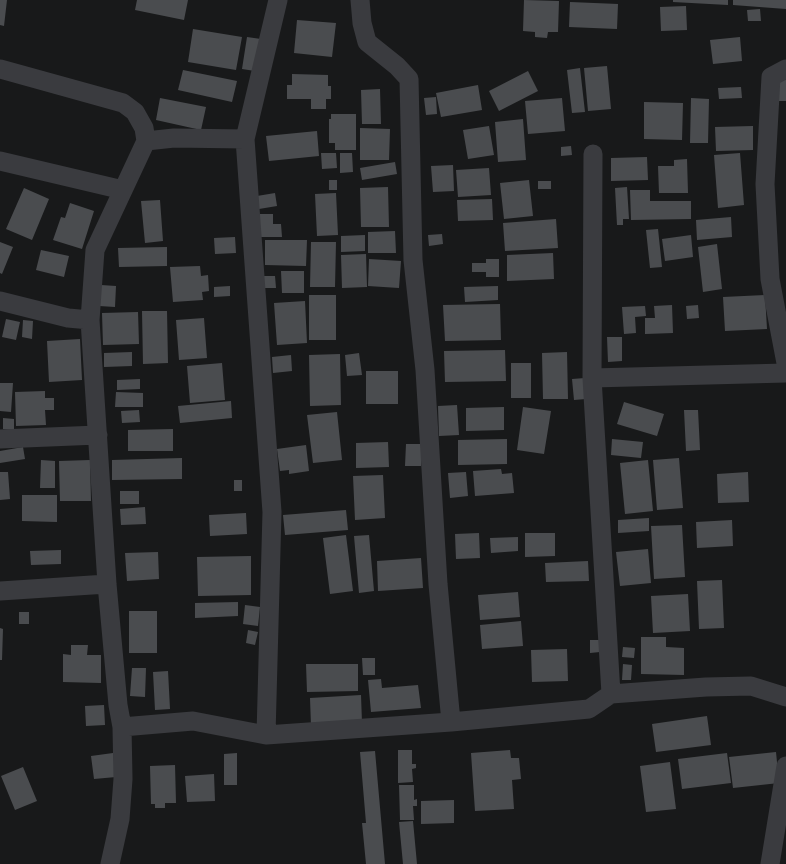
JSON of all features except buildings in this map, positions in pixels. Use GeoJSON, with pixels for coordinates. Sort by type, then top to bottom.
{"type":"FeatureCollection","features":[{"type":"Feature","properties":{"kind":"street"},"geometry":{"type":"LineString","coordinates":[[266,735],[272,512],[245,139],[278,0]]}},
{"type":"Feature","properties":{"kind":"street"},"geometry":{"type":"LineString","coordinates":[[360,0],[362,23],[367,42],[397,66],[409,79],[413,260],[425,370],[438,584],[451,722]]}},
{"type":"Feature","properties":{"kind":"street"},"geometry":{"type":"LineString","coordinates":[[0,69],[123,103],[135,112],[144,128],[146,141],[95,250],[90,320],[107,584],[118,705],[122,727],[123,779],[120,819],[110,864]]}},
{"type":"Feature","properties":{"kind":"street"},"geometry":{"type":"LineString","coordinates":[[786,69],[771,77],[765,184],[770,279],[786,363]]}},
{"type":"Feature","properties":{"kind":"street"},"geometry":{"type":"LineString","coordinates":[[146,141],[174,138],[245,139]]}},
{"type":"Feature","properties":{"kind":"street"},"geometry":{"type":"LineString","coordinates":[[593,154],[592,378],[611,694]]}},
{"type":"Feature","properties":{"kind":"street"},"geometry":{"type":"LineString","coordinates":[[0,161],[123,190]]}},
{"type":"Feature","properties":{"kind":"street"},"geometry":{"type":"LineString","coordinates":[[0,301],[68,318],[90,320]]}},
{"type":"Feature","properties":{"kind":"street"},"geometry":{"type":"LineString","coordinates":[[592,378],[786,373]]}},
{"type":"Feature","properties":{"kind":"street"},"geometry":{"type":"LineString","coordinates":[[0,439],[98,435]]}},
{"type":"Feature","properties":{"kind":"street"},"geometry":{"type":"LineString","coordinates":[[0,591],[107,584]]}},
{"type":"Feature","properties":{"kind":"street"},"geometry":{"type":"LineString","coordinates":[[122,727],[193,721],[266,735],[451,722],[589,709],[611,694],[706,687],[750,686],[786,696]]}},
{"type":"Feature","properties":{"kind":"street"},"geometry":{"type":"LineString","coordinates":[[770,864],[786,766]]}}]}
